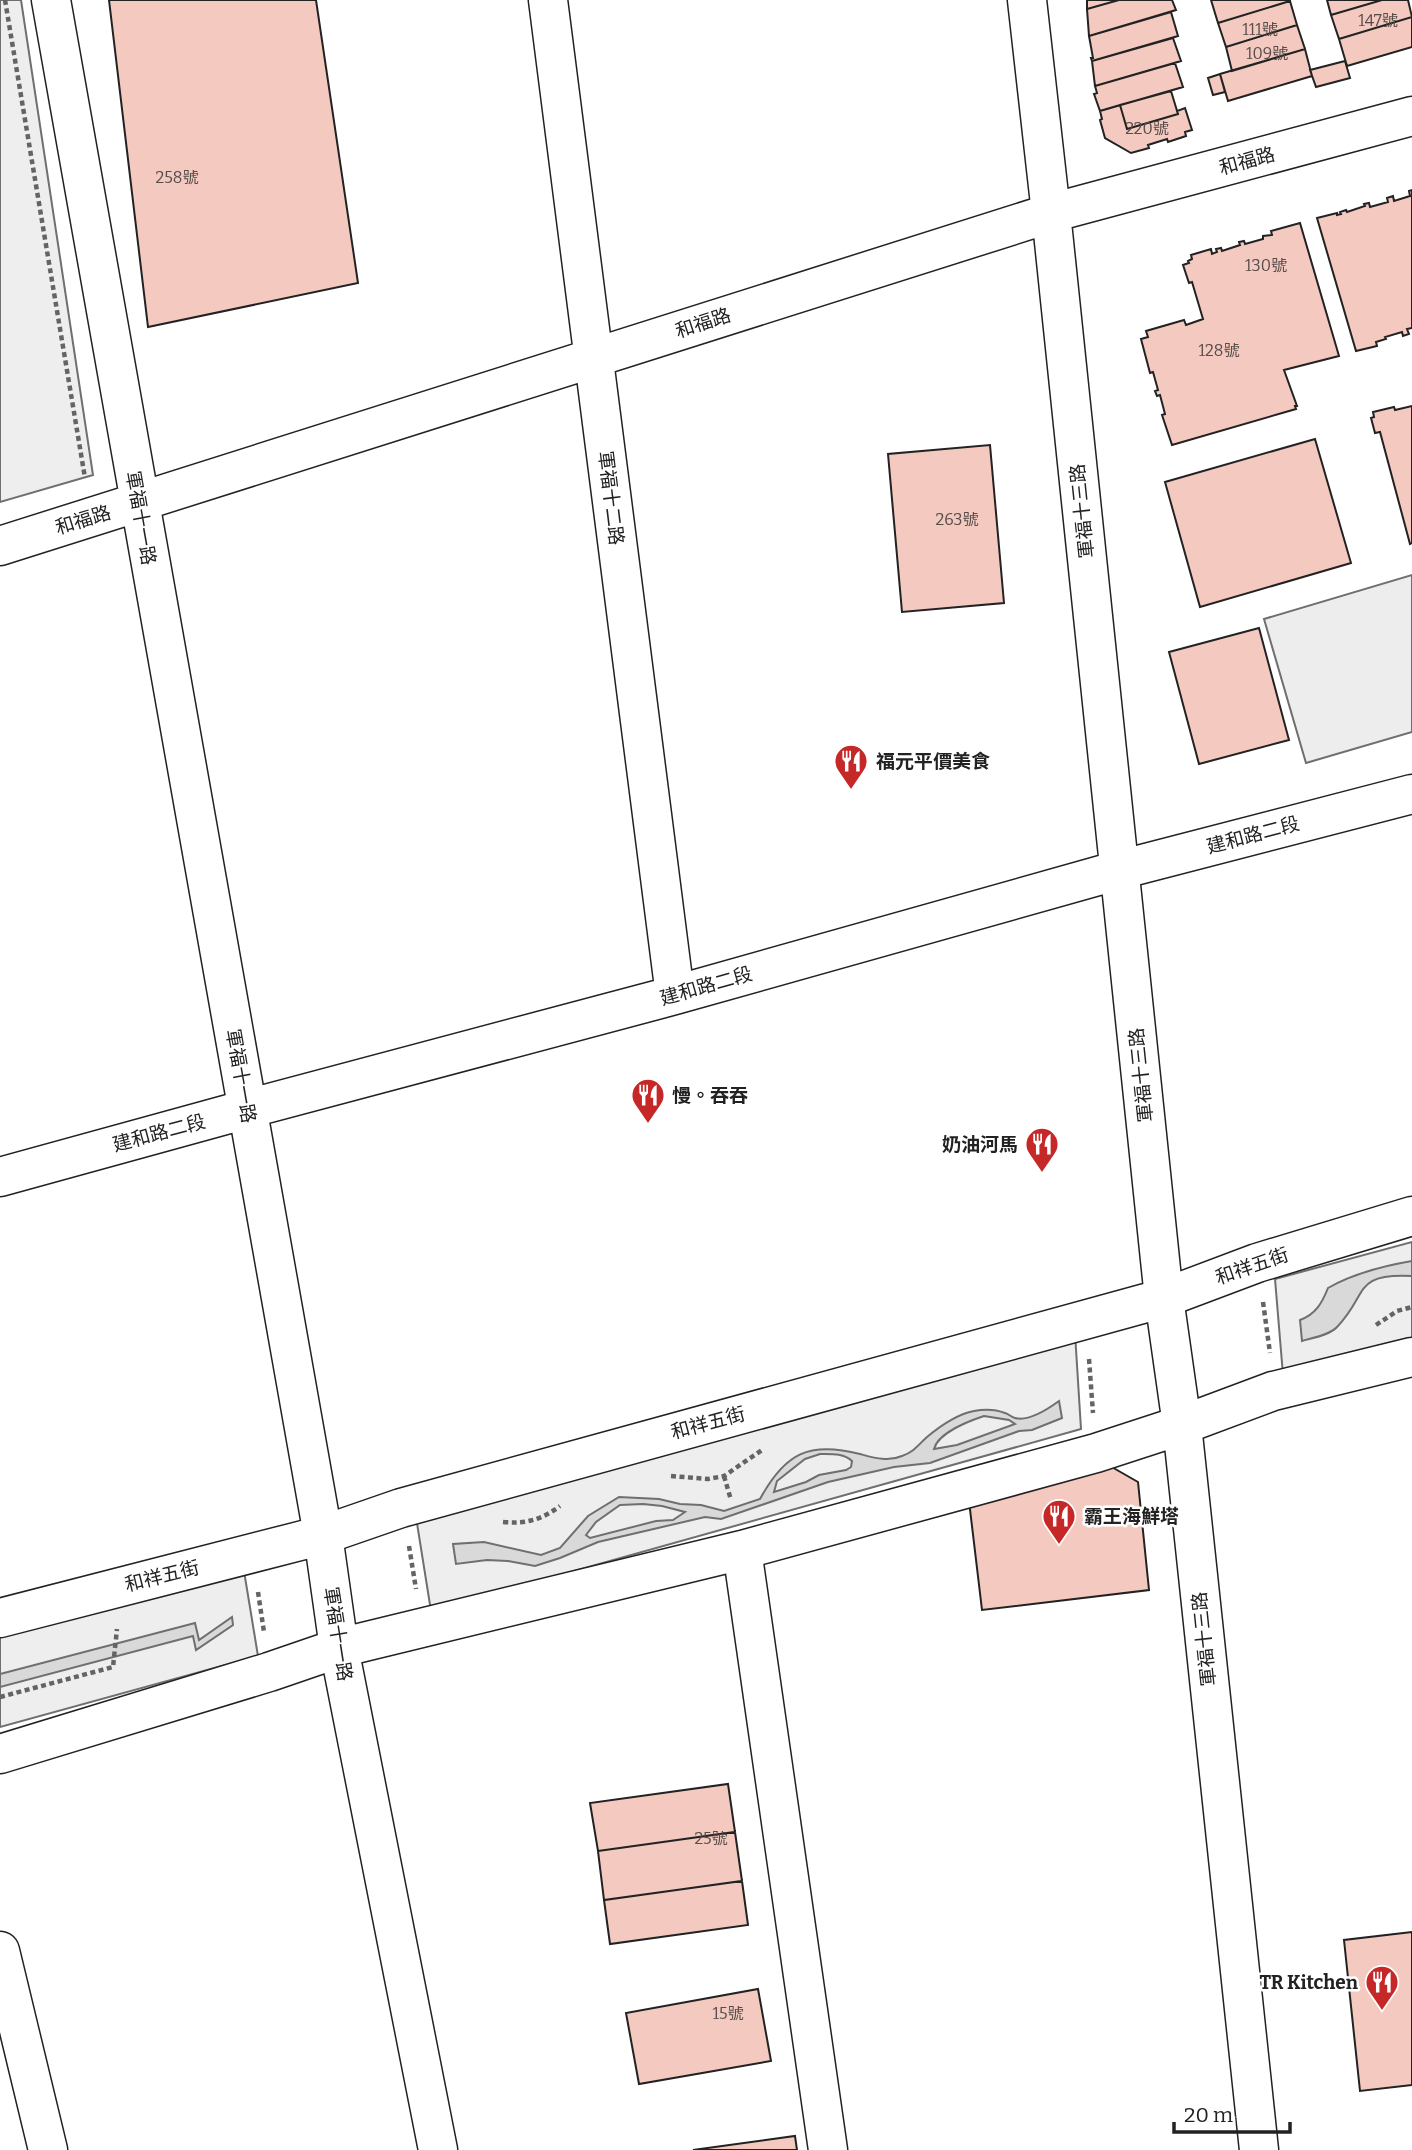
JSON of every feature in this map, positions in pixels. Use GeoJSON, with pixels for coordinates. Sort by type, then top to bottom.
{"type":"FeatureCollection","features":[{"type":"Feature","properties":{"kind":"street","name":"軍福十一路"},"geometry":{"type":"LineString","coordinates":[[51,0],[323,1535],[339,1648],[438,2150]]}},
{"type":"Feature","properties":{"kind":"street","name":"軍福十二路"},"geometry":{"type":"LineString","coordinates":[[548,0],[675,995]]}},
{"type":"Feature","properties":{"kind":"street","name":"軍福十三路"},"geometry":{"type":"LineString","coordinates":[[1027,0],[1164,1298],[1182,1425],[1259,2150]]}},
{"type":"Feature","properties":{"kind":"street","name":"和福路"},"geometry":{"type":"LineString","coordinates":[[0,546],[1051,213],[1412,116]]}},
{"type":"Feature","properties":{"kind":"street","name":"建和路二段"},"geometry":{"type":"LineString","coordinates":[[0,1177],[675,995],[1119,870],[1412,794]]}},
{"type":"Feature","properties":{"kind":"street","name":"和祥五街"},"geometry":{"type":"LineString","coordinates":[[0,1618],[323,1535],[401,1508],[1164,1298],[1257,1263],[1412,1216]]}},
{"type":"Feature","properties":{"kind":"street"},"geometry":{"type":"LineString","coordinates":[[0,1754],[339,1648],[742,1550],[1096,1453],[1273,1391],[1412,1357]]}},
{"type":"Feature","properties":{"kind":"street"},"geometry":{"type":"LineString","coordinates":[[742,1550],[828,2150]]}},
{"type":"Feature","properties":{"kind":"street"},"geometry":{"type":"LineString","coordinates":[[0,1951],[48,2150]]}},
{"type":"Feature","properties":{"kind":"path"},"geometry":{"type":"LineString","coordinates":[[5,0],[85,478],[73,482]]}},
{"type":"Feature","properties":{"kind":"path"},"geometry":{"type":"LineString","coordinates":[[1257,1263],[1273,1391]]}},
{"type":"Feature","properties":{"kind":"path"},"geometry":{"type":"LineString","coordinates":[[1083,1320],[1096,1453]]}},
{"type":"Feature","properties":{"kind":"path"},"geometry":{"type":"LineString","coordinates":[[724,1476],[731,1500]]}},
{"type":"Feature","properties":{"kind":"path"},"geometry":{"type":"LineString","coordinates":[[401,1508],[423,1629]]}},
{"type":"Feature","properties":{"kind":"path"},"geometry":{"type":"LineString","coordinates":[[247,1554],[257,1584],[269,1672]]}},
{"type":"Feature","properties":{"kind":"path"},"geometry":{"type":"LineString","coordinates":[[0,1696],[113,1667],[117,1622]]}},
{"type":"Feature","properties":{"kind":"shaded area"},"geometry":{"type":"Polygon","coordinates":[[[0,0],[21,0],[93,475],[0,502],[0,0]]]}},
{"type":"Feature","properties":{"kind":"shaded area"},"geometry":{"type":"Polygon","coordinates":[[[1412,575],[1412,732],[1306,763],[1264,619],[1412,575]]]}},
{"type":"Feature","properties":{"kind":"shaded area"},"geometry":{"type":"Polygon","coordinates":[[[1412,1242],[1412,1340],[1283,1375],[1275,1279],[1412,1242]]]}},
{"type":"Feature","properties":{"kind":"shaded area"},"geometry":{"type":"Polygon","coordinates":[[[1412,1261],[1412,1276],[1379,1278],[1370,1282],[1334,1330],[1302,1341],[1300,1320],[1318,1307],[1328,1288],[1369,1271],[1412,1261]]]}},
{"type":"Feature","properties":{"kind":"shaded area"},"geometry":{"type":"Polygon","coordinates":[[[1075,1333],[1081,1429],[431,1611],[416,1517],[1075,1333]]]}},
{"type":"Feature","properties":{"kind":"shaded area"},"geometry":{"type":"Polygon","coordinates":[[[1059,1401],[1062,1418],[930,1463],[894,1467],[828,1482],[721,1519],[705,1517],[598,1542],[535,1566],[487,1560],[456,1564],[453,1544],[484,1542],[541,1555],[560,1548],[588,1516],[619,1497],[659,1499],[724,1511],[760,1499],[779,1471],[800,1454],[826,1449],[881,1459],[897,1458],[913,1450],[943,1425],[968,1413],[993,1410],[1020,1419],[1038,1414],[1059,1401]],[[984,1416],[948,1433],[934,1449],[957,1445],[1015,1424],[1009,1420],[984,1416]],[[820,1454],[805,1459],[777,1481],[774,1492],[819,1475],[846,1470],[851,1467],[852,1461],[833,1454],[820,1454]],[[620,1505],[596,1522],[586,1535],[590,1538],[656,1521],[673,1520],[685,1512],[662,1506],[620,1505]]]}},
{"type":"Feature","properties":{"kind":"shaded area"},"geometry":{"type":"Polygon","coordinates":[[[243,1565],[258,1656],[0,1727],[0,1633],[243,1565]]]}},
{"type":"Feature","properties":{"kind":"shaded area"},"geometry":{"type":"Polygon","coordinates":[[[232,1617],[233,1625],[196,1650],[193,1636],[0,1687],[0,1674],[195,1623],[199,1640],[232,1617]]]}},
{"type":"Feature","properties":{"kind":"building"},"geometry":{"type":"Polygon","coordinates":[[[109,0],[316,0],[358,283],[148,327],[109,0]]]}},
{"type":"Feature","properties":{"kind":"building"},"geometry":{"type":"Polygon","coordinates":[[[1087,0],[1119,0],[1087,9],[1087,0]]]}},
{"type":"Feature","properties":{"kind":"building"},"geometry":{"type":"Polygon","coordinates":[[[1119,0],[1172,0],[1176,10],[1089,36],[1087,9],[1119,0]]]}},
{"type":"Feature","properties":{"kind":"building"},"geometry":{"type":"Polygon","coordinates":[[[1211,0],[1290,0],[1290,1],[1218,23],[1211,0]]]}},
{"type":"Feature","properties":{"kind":"building"},"geometry":{"type":"Polygon","coordinates":[[[1327,0],[1382,0],[1331,15],[1327,0]]]}},
{"type":"Feature","properties":{"kind":"building"},"geometry":{"type":"Polygon","coordinates":[[[1382,0],[1408,0],[1412,17],[1339,39],[1331,15],[1382,0]]]}},
{"type":"Feature","properties":{"kind":"building"},"geometry":{"type":"Polygon","coordinates":[[[1290,1],[1297,25],[1226,47],[1218,23],[1290,1]]]}},
{"type":"Feature","properties":{"kind":"building"},"geometry":{"type":"Polygon","coordinates":[[[1171,12],[1178,36],[1092,61],[1089,36],[1171,12]]]}},
{"type":"Feature","properties":{"kind":"building"},"geometry":{"type":"Polygon","coordinates":[[[1412,17],[1412,47],[1347,66],[1339,39],[1412,17]]]}},
{"type":"Feature","properties":{"kind":"building"},"geometry":{"type":"Polygon","coordinates":[[[1297,25],[1305,49],[1232,71],[1226,47],[1297,25]]]}},
{"type":"Feature","properties":{"kind":"building"},"geometry":{"type":"Polygon","coordinates":[[[1173,38],[1181,61],[1095,86],[1092,61],[1173,38]]]}},
{"type":"Feature","properties":{"kind":"building"},"geometry":{"type":"Polygon","coordinates":[[[1305,49],[1312,76],[1228,101],[1220,74],[1305,49]]]}},
{"type":"Feature","properties":{"kind":"building"},"geometry":{"type":"Polygon","coordinates":[[[1345,61],[1350,78],[1316,87],[1310,70],[1345,61]]]}},
{"type":"Feature","properties":{"kind":"building"},"geometry":{"type":"Polygon","coordinates":[[[1175,63],[1183,87],[1100,111],[1094,94],[1097,93],[1095,86],[1175,63]]]}},
{"type":"Feature","properties":{"kind":"building"},"geometry":{"type":"Polygon","coordinates":[[[1220,74],[1225,92],[1213,95],[1208,78],[1220,74]]]}},
{"type":"Feature","properties":{"kind":"building"},"geometry":{"type":"Polygon","coordinates":[[[1171,91],[1178,114],[1127,129],[1120,105],[1171,91]]]}},
{"type":"Feature","properties":{"kind":"building"},"geometry":{"type":"Polygon","coordinates":[[[1120,105],[1127,129],[1178,114],[1177,111],[1185,108],[1192,130],[1185,132],[1186,136],[1168,142],[1167,139],[1131,153],[1105,138],[1100,120],[1100,111],[1120,105]]]}},
{"type":"Feature","properties":{"kind":"building"},"geometry":{"type":"Polygon","coordinates":[[[1412,190],[1412,328],[1407,329],[1409,334],[1403,336],[1402,332],[1385,337],[1386,339],[1376,342],[1377,346],[1356,351],[1317,218],[1341,214],[1340,212],[1365,206],[1364,204],[1369,203],[1370,207],[1388,202],[1387,198],[1393,196],[1394,201],[1410,196],[1409,191],[1412,190]]]}},
{"type":"Feature","properties":{"kind":"building"},"geometry":{"type":"Polygon","coordinates":[[[1300,223],[1339,356],[1284,370],[1296,409],[1172,445],[1162,415],[1165,414],[1160,395],[1157,396],[1155,391],[1158,390],[1153,372],[1150,373],[1141,339],[1148,337],[1146,331],[1184,320],[1186,325],[1203,319],[1192,282],[1189,283],[1183,265],[1189,263],[1191,255],[1211,249],[1212,254],[1217,252],[1216,249],[1221,248],[1222,251],[1240,245],[1239,242],[1244,241],[1245,244],[1263,239],[1263,236],[1272,235],[1271,231],[1300,223]]]}},
{"type":"Feature","properties":{"kind":"building"},"geometry":{"type":"Polygon","coordinates":[[[1412,406],[1410,544],[1380,432],[1375,433],[1371,418],[1374,417],[1373,412],[1412,406]]]}},
{"type":"Feature","properties":{"kind":"building"},"geometry":{"type":"Polygon","coordinates":[[[1315,439],[1351,563],[1200,607],[1165,482],[1315,439]]]}},
{"type":"Feature","properties":{"kind":"building"},"geometry":{"type":"Polygon","coordinates":[[[990,445],[1004,603],[902,612],[888,454],[990,445]]]}},
{"type":"Feature","properties":{"kind":"building"},"geometry":{"type":"Polygon","coordinates":[[[1259,628],[1289,740],[1199,764],[1169,652],[1259,628]]]}},
{"type":"Feature","properties":{"kind":"building","name":"霸王海鮮塔"},"geometry":{"type":"Polygon","coordinates":[[[1110,1466],[1138,1482],[1149,1590],[982,1610],[969,1501],[1110,1466]]]}},
{"type":"Feature","properties":{"kind":"building"},"geometry":{"type":"Polygon","coordinates":[[[728,1784],[735,1832],[598,1851],[590,1803],[728,1784]]]}},
{"type":"Feature","properties":{"kind":"building"},"geometry":{"type":"Polygon","coordinates":[[[735,1832],[742,1881],[604,1900],[598,1851],[735,1832]]]}},
{"type":"Feature","properties":{"kind":"building"},"geometry":{"type":"Polygon","coordinates":[[[742,1881],[748,1925],[610,1944],[604,1900],[742,1881]]]}},
{"type":"Feature","properties":{"kind":"building","name":"TR Kitchen"},"geometry":{"type":"Polygon","coordinates":[[[1412,1932],[1412,2085],[1360,2091],[1344,1940],[1412,1932]]]}},
{"type":"Feature","properties":{"kind":"building"},"geometry":{"type":"Polygon","coordinates":[[[758,1989],[771,2061],[639,2084],[626,2013],[758,1989]]]}},
{"type":"Feature","properties":{"kind":"building"},"geometry":{"type":"Polygon","coordinates":[[[795,2136],[797,2150],[693,2150],[795,2136]]]}},
{"type":"Feature","properties":{"kind":"place","name":"福元平價美食"},"geometry":{"type":"Point","coordinates":[851,791]}},
{"type":"Feature","properties":{"kind":"place","name":"慢。吞吞"},"geometry":{"type":"Point","coordinates":[648,1125]}},
{"type":"Feature","properties":{"kind":"place","name":"奶油河馬"},"geometry":{"type":"Point","coordinates":[1042,1174]}},
{"type":"Feature","properties":{"kind":"place","name":"霸王海鮮塔"},"geometry":{"type":"Point","coordinates":[1059,1546]}},
{"type":"Feature","properties":{"kind":"place","name":"TR Kitchen"},"geometry":{"type":"Point","coordinates":[1382,2012]}}]}
